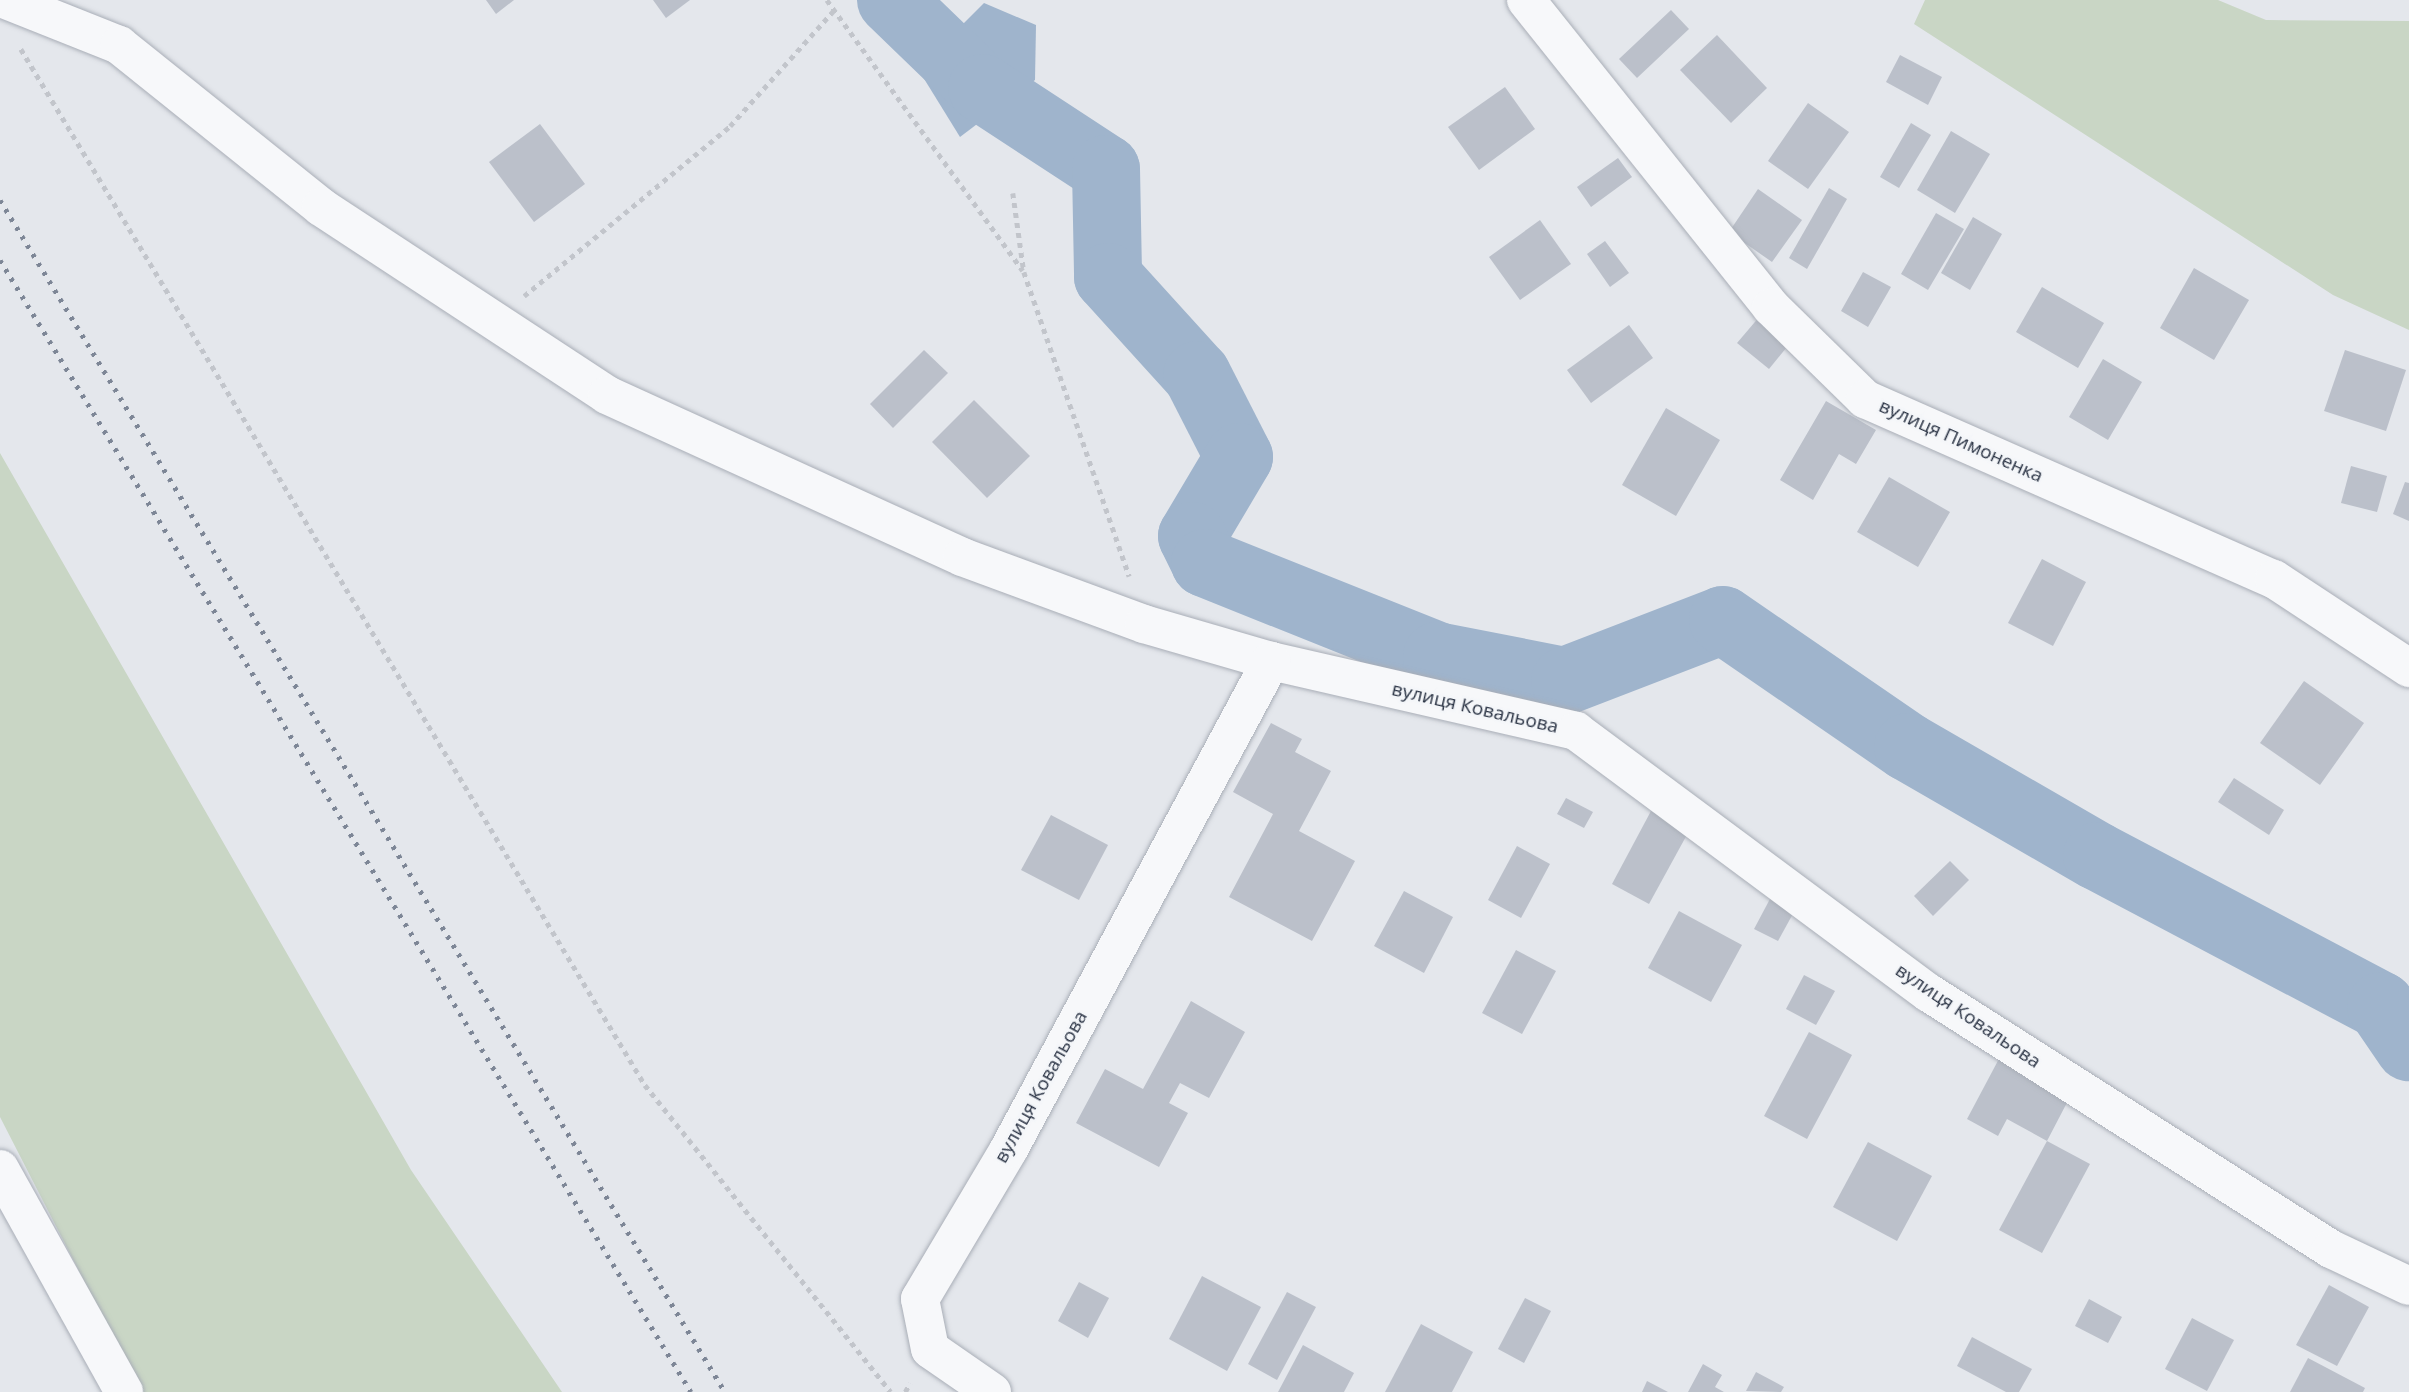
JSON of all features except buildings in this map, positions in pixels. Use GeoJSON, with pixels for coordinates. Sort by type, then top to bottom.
{"type":"FeatureCollection","features":[{"type":"Feature","properties":{"kind":"street"},"geometry":{"type":"LineString","coordinates":[[6,0],[119,46],[321,207],[607,395],[962,557],[1144,624],[1271,662]]}},
{"type":"Feature","properties":{"kind":"street","name":"вулиця Пимоненка"},"geometry":{"type":"LineString","coordinates":[[1525,0],[1771,307],[1865,399],[2274,579],[2409,668]]}},
{"type":"Feature","properties":{"kind":"street","name":"вулиця Ковальова"},"geometry":{"type":"LineString","coordinates":[[992,1392],[930,1349],[920,1299],[1009,1149],[1271,662],[1576,731],[1929,993],[2331,1249],[2409,1286]]}},
{"type":"Feature","properties":{"kind":"street"},"geometry":{"type":"LineString","coordinates":[[0,1170],[124,1392]]}},
{"type":"Feature","properties":{"kind":"path"},"geometry":{"type":"LineString","coordinates":[[827,0],[1024,272]]}},
{"type":"Feature","properties":{"kind":"path"},"geometry":{"type":"LineString","coordinates":[[494,321],[730,126],[834,10]]}},
{"type":"Feature","properties":{"kind":"path"},"geometry":{"type":"LineString","coordinates":[[15,39],[88,153],[645,1086],[891,1392]]}},
{"type":"Feature","properties":{"kind":"path"},"geometry":{"type":"LineString","coordinates":[[1013,193],[1024,272],[1144,624]]}},
{"type":"Feature","properties":{"kind":"green space"},"geometry":{"type":"Polygon","coordinates":[[[1925,0],[2218,0],[2266,20],[2409,21],[2409,330],[2333,295],[1914,24],[1925,0]]]}},
{"type":"Feature","properties":{"kind":"green space"},"geometry":{"type":"Polygon","coordinates":[[[0,453],[411,1170],[562,1392],[141,1392],[0,1117],[0,453]]]}},
{"type":"Feature","properties":{"kind":"water"},"geometry":{"type":"Polygon","coordinates":[[[984,3],[1036,25],[1035,80],[960,137],[918,69],[984,3]]]}},
{"type":"Feature","properties":{"kind":"waterway"},"geometry":{"type":"LineString","coordinates":[[891,0],[982,88],[1106,169],[1108,277],[1197,375],[1239,457],[1192,536],[1205,563],[1437,656],[1565,681],[1723,620],[1908,747],[2097,856],[2381,1006],[2409,1047]]}},
{"type":"Feature","properties":{"kind":"railway"},"geometry":{"type":"LineString","coordinates":[[0,200],[725,1392]]}},
{"type":"Feature","properties":{"kind":"railway"},"geometry":{"type":"LineString","coordinates":[[0,260],[691,1392]]}}]}
